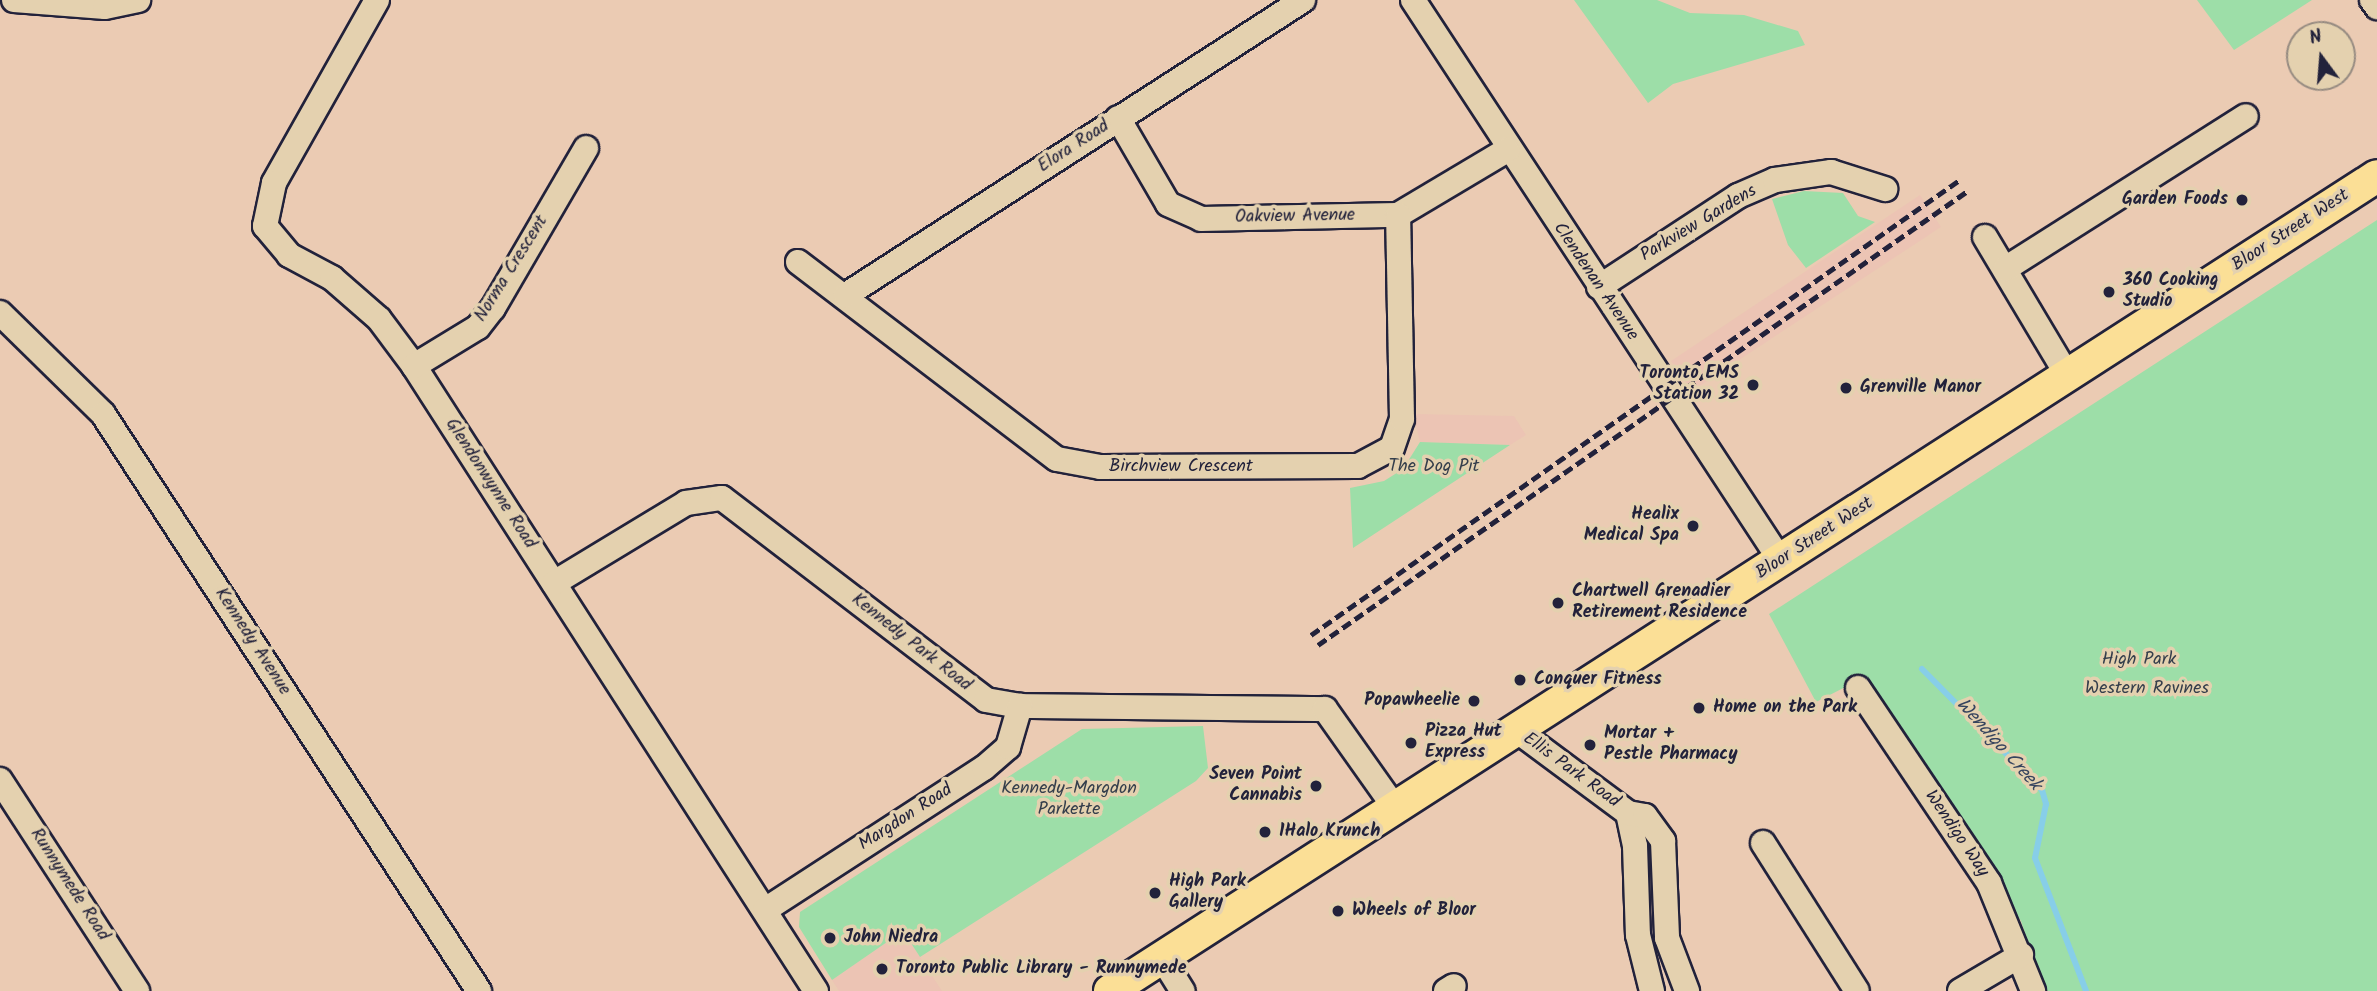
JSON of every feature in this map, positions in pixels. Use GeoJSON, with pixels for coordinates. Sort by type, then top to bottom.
{"type":"FeatureCollection","features":[{"type":"Feature","properties":{"kind":"main road","name":"Bloor Street West"},"geometry":{"type":"LineString","coordinates":[[1110,991],[2377,176]]}},
{"type":"Feature","properties":{"kind":"street"},"geometry":{"type":"LineString","coordinates":[[14,0],[105,7],[138,0]]}},
{"type":"Feature","properties":{"kind":"street","name":"Glendonwynne Road"},"geometry":{"type":"LineString","coordinates":[[377,0],[274,183],[265,226],[289,255],[332,278],[379,319],[414,366],[816,991]]}},
{"type":"Feature","properties":{"kind":"street","name":"Elora Road"},"geometry":{"type":"LineString","coordinates":[[846,295],[1303,0]]}},
{"type":"Feature","properties":{"kind":"street","name":"Clendenan Avenue"},"geometry":{"type":"LineString","coordinates":[[1413,0],[1507,150],[1781,561]]}},
{"type":"Feature","properties":{"kind":"street"},"geometry":{"type":"LineString","coordinates":[[2372,0],[2377,7]]}},
{"type":"Feature","properties":{"kind":"street"},"geometry":{"type":"LineString","coordinates":[[2005,269],[2246,116]]}},
{"type":"Feature","properties":{"kind":"street","name":"Oakview Avenue"},"geometry":{"type":"LineString","coordinates":[[1118,118],[1163,197],[1186,216],[1398,215]]}},
{"type":"Feature","properties":{"kind":"street","name":"Norma Crescent"},"geometry":{"type":"LineString","coordinates":[[414,366],[478,327],[493,308],[586,148]]}},
{"type":"Feature","properties":{"kind":"street"},"geometry":{"type":"LineString","coordinates":[[1398,215],[1507,150]]}},
{"type":"Feature","properties":{"kind":"street","name":"Parkview Gardens"},"geometry":{"type":"LineString","coordinates":[[1599,287],[1738,196],[1775,180],[1831,172],[1885,189]]}},
{"type":"Feature","properties":{"kind":"street","name":"Birchview Crescent"},"geometry":{"type":"LineString","coordinates":[[798,262],[846,295],[1057,459],[1100,467],[1358,466],[1392,448],[1402,419],[1398,215]]}},
{"type":"Feature","properties":{"kind":"street"},"geometry":{"type":"LineString","coordinates":[[1985,237],[2068,376]]}},
{"type":"Feature","properties":{"kind":"street","name":"Kennedy Avenue"},"geometry":{"type":"LineString","coordinates":[[0,313],[103,414],[479,991]]}},
{"type":"Feature","properties":{"kind":"street","name":"Kennedy Park Road"},"geometry":{"type":"LineString","coordinates":[[554,583],[686,503],[722,498],[961,684],[986,700],[1020,706],[1325,709],[1395,808]]}},
{"type":"Feature","properties":{"kind":"street","name":"Wendigo Way"},"geometry":{"type":"LineString","coordinates":[[1858,688],[1989,883],[2021,955],[2033,991]]}},
{"type":"Feature","properties":{"kind":"street","name":"Margdon Road"},"geometry":{"type":"LineString","coordinates":[[765,910],[984,768],[1009,747],[1020,706]]}},
{"type":"Feature","properties":{"kind":"street","name":"Ellis Park Road"},"geometry":{"type":"LineString","coordinates":[[1515,729],[1628,813],[1645,816],[1662,841],[1667,938],[1687,991]]}},
{"type":"Feature","properties":{"kind":"street","name":"Runnymede Road"},"geometry":{"type":"LineString","coordinates":[[0,780],[137,991]]}},
{"type":"Feature","properties":{"kind":"street","name":"Ellis Park Road"},"geometry":{"type":"LineString","coordinates":[[1628,813],[1635,846],[1638,935],[1652,991]]}},
{"type":"Feature","properties":{"kind":"street"},"geometry":{"type":"LineString","coordinates":[[1763,844],[1857,991]]}},
{"type":"Feature","properties":{"kind":"street"},"geometry":{"type":"LineString","coordinates":[[1960,991],[2021,955]]}},
{"type":"Feature","properties":{"kind":"street"},"geometry":{"type":"LineString","coordinates":[[1162,958],[1183,991]]}},
{"type":"Feature","properties":{"kind":"shaded area"},"geometry":{"type":"Polygon","coordinates":[[[1920,195],[1941,227],[1692,391],[1671,361],[1920,195]]]}},
{"type":"Feature","properties":{"kind":"shaded area"},"geometry":{"type":"Polygon","coordinates":[[[1413,414],[1514,416],[1526,435],[1510,445],[1420,442],[1413,414]]]}},
{"type":"Feature","properties":{"kind":"shaded area","name":"Toronto Public Library - Runnymede"},"geometry":{"type":"Polygon","coordinates":[[[903,931],[942,991],[839,991],[832,980],[903,931]]]}},
{"type":"Feature","properties":{"kind":"green space"},"geometry":{"type":"Polygon","coordinates":[[[1574,0],[1657,0],[1690,13],[1744,15],[1798,31],[1805,45],[1673,84],[1648,103],[1574,0]]]}},
{"type":"Feature","properties":{"kind":"green space"},"geometry":{"type":"Polygon","coordinates":[[[2197,0],[2312,0],[2234,50],[2197,0]]]}},
{"type":"Feature","properties":{"kind":"green space"},"geometry":{"type":"Polygon","coordinates":[[[1804,191],[1843,193],[1858,216],[1875,222],[1806,268],[1788,245],[1772,199],[1804,191]]]}},
{"type":"Feature","properties":{"kind":"green space","name":"High Park"},"geometry":{"type":"Polygon","coordinates":[[[2377,220],[2377,991],[2044,991],[2021,921],[1861,679],[1816,702],[1769,614],[2377,220]]]}},
{"type":"Feature","properties":{"kind":"green space","name":"The Dog Pit"},"geometry":{"type":"Polygon","coordinates":[[[1420,442],[1510,445],[1353,548],[1350,488],[1384,481],[1403,469],[1420,442]]]}},
{"type":"Feature","properties":{"kind":"green space","name":"Kennedy-Margdon Parkette"},"geometry":{"type":"Polygon","coordinates":[[[1203,726],[1208,768],[1196,781],[920,957],[903,931],[832,980],[799,927],[800,912],[1082,729],[1203,726]]]}},
{"type":"Feature","properties":{"kind":"waterway","name":"Wendigo Creek"},"geometry":{"type":"LineString","coordinates":[[1922,669],[2042,790],[2046,804],[2035,858],[2086,991]]}},
{"type":"Feature","properties":{"kind":"railway"},"geometry":{"type":"LineString","coordinates":[[1311,635],[1961,179]]}},
{"type":"Feature","properties":{"kind":"railway"},"geometry":{"type":"LineString","coordinates":[[1318,645],[1969,190]]}},
{"type":"Feature","properties":{"kind":"place","name":"Garden Foods"},"geometry":{"type":"Point","coordinates":[2242,200]}},
{"type":"Feature","properties":{"kind":"place","name":"360 Cooking Studio"},"geometry":{"type":"Point","coordinates":[2109,292]}},
{"type":"Feature","properties":{"kind":"place","name":"Toronto EMS Station 32"},"geometry":{"type":"Point","coordinates":[1753,385]}},
{"type":"Feature","properties":{"kind":"place","name":"Grenville Manor"},"geometry":{"type":"Point","coordinates":[1846,388]}},
{"type":"Feature","properties":{"kind":"place","name":"Healix Medical Spa"},"geometry":{"type":"Point","coordinates":[1693,526]}},
{"type":"Feature","properties":{"kind":"place","name":"Chartwell Grenadier Retirement Residence"},"geometry":{"type":"Point","coordinates":[1558,603]}},
{"type":"Feature","properties":{"kind":"place","name":"Conquer Fitness"},"geometry":{"type":"Point","coordinates":[1520,680]}},
{"type":"Feature","properties":{"kind":"place","name":"Popawheelie"},"geometry":{"type":"Point","coordinates":[1474,701]}},
{"type":"Feature","properties":{"kind":"place","name":"Home on the Park"},"geometry":{"type":"Point","coordinates":[1699,708]}},
{"type":"Feature","properties":{"kind":"place","name":"Pizza Hut Express"},"geometry":{"type":"Point","coordinates":[1411,743]}},
{"type":"Feature","properties":{"kind":"place","name":"Mortar + Pestle Pharmacy"},"geometry":{"type":"Point","coordinates":[1590,745]}},
{"type":"Feature","properties":{"kind":"place","name":"Seven Point Cannabis"},"geometry":{"type":"Point","coordinates":[1316,786]}},
{"type":"Feature","properties":{"kind":"place","name":"1Halo Krunch"},"geometry":{"type":"Point","coordinates":[1265,832]}},
{"type":"Feature","properties":{"kind":"place","name":"High Park Gallery"},"geometry":{"type":"Point","coordinates":[1155,893]}},
{"type":"Feature","properties":{"kind":"place","name":"Wheels of Bloor"},"geometry":{"type":"Point","coordinates":[1338,911]}},
{"type":"Feature","properties":{"kind":"place","name":"John Niedra"},"geometry":{"type":"Point","coordinates":[830,938]}},
{"type":"Feature","properties":{"kind":"place","name":"Toronto Public Library - Runnymede"},"geometry":{"type":"Point","coordinates":[882,969]}},
{"type":"Feature","properties":{"kind":"park label","name":"Western Ravines"},"geometry":{"type":"Point","coordinates":[2147,689]}}]}
